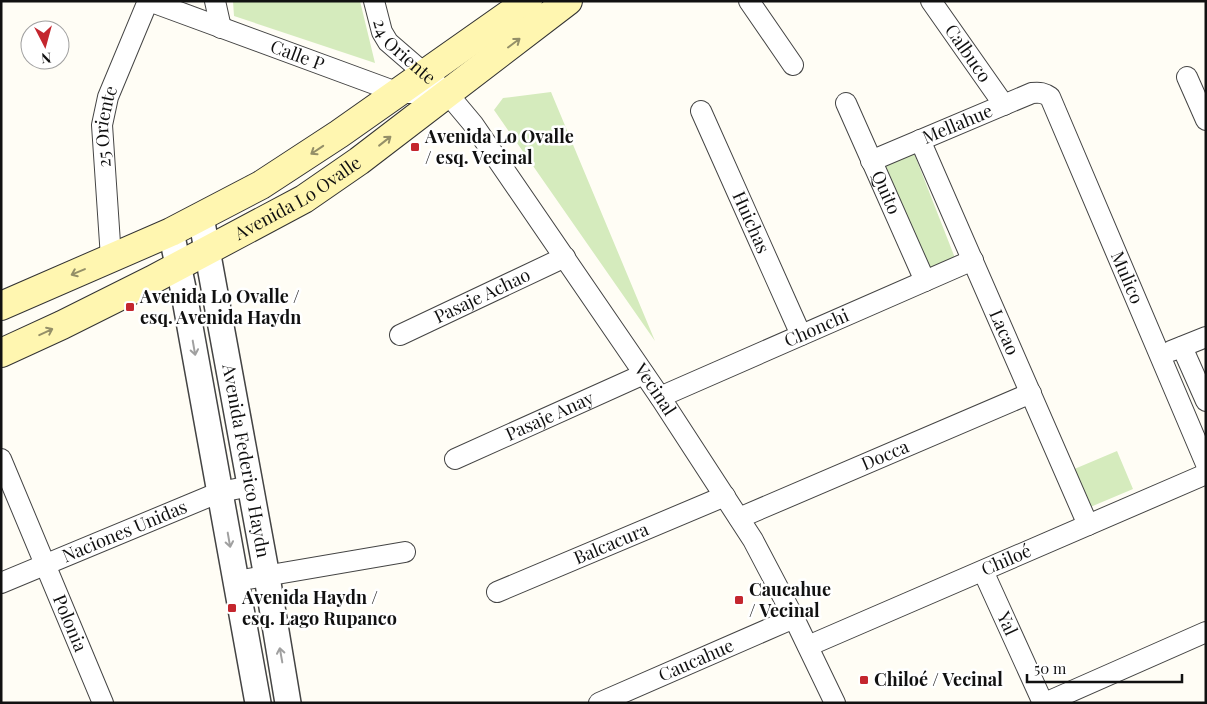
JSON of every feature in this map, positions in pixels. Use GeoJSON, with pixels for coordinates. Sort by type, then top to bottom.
{"type":"FeatureCollection","features":[{"type":"Feature","properties":{"kind":"main road","name":"Avenida Lo Ovalle"},"geometry":{"type":"LineString","coordinates":[[1,306],[171,232],[261,185],[300,161],[426,75],[528,1]]}},
{"type":"Feature","properties":{"kind":"main road","name":"Avenida Lo Ovalle"},"geometry":{"type":"LineString","coordinates":[[1,353],[62,325],[296,203],[331,181],[568,1]]}},
{"type":"Feature","properties":{"kind":"street","name":"Calle P"},"geometry":{"type":"LineString","coordinates":[[149,1],[399,93],[447,93]]}},
{"type":"Feature","properties":{"kind":"street","name":"25 Oriente"},"geometry":{"type":"LineString","coordinates":[[111,258],[102,136],[104,113],[108,97],[149,1]]}},
{"type":"Feature","properties":{"kind":"street"},"geometry":{"type":"LineString","coordinates":[[215,1],[221,28]]}},
{"type":"Feature","properties":{"kind":"street","name":"24 Oriente"},"geometry":{"type":"LineString","coordinates":[[374,1],[385,37],[406,58],[447,93]]}},
{"type":"Feature","properties":{"kind":"street"},"geometry":{"type":"LineString","coordinates":[[749,1],[793,65]]}},
{"type":"Feature","properties":{"kind":"street","name":"Calbuco"},"geometry":{"type":"LineString","coordinates":[[931,1],[1004,105]]}},
{"type":"Feature","properties":{"kind":"street"},"geometry":{"type":"LineString","coordinates":[[1187,77],[1206,120]]}},
{"type":"Feature","properties":{"kind":"street","name":"Vecinal"},"geometry":{"type":"LineString","coordinates":[[447,93],[473,124],[565,257],[660,397],[753,540],[794,618],[835,703]]}},
{"type":"Feature","properties":{"kind":"street","name":"Mellahue"},"geometry":{"type":"LineString","coordinates":[[871,161],[1032,93],[1045,93]]}},
{"type":"Feature","properties":{"kind":"street","name":"Mulico"},"geometry":{"type":"LineString","coordinates":[[1045,93],[1053,102],[1206,464]]}},
{"type":"Feature","properties":{"kind":"street","name":"Quito"},"geometry":{"type":"LineString","coordinates":[[846,103],[925,281]]}},
{"type":"Feature","properties":{"kind":"street","name":"Huichas"},"geometry":{"type":"LineString","coordinates":[[701,111],[801,335]]}},
{"type":"Feature","properties":{"kind":"street","name":"Lacao"},"geometry":{"type":"LineString","coordinates":[[920,140],[1088,525]]}},
{"type":"Feature","properties":{"kind":"street","name":"Avenida Federico Haydn"},"geometry":{"type":"LineString","coordinates":[[201,217],[232,379],[288,703]]}},
{"type":"Feature","properties":{"kind":"street","name":"Avenida Federico Haydn"},"geometry":{"type":"LineString","coordinates":[[171,232],[201,385],[258,703]]}},
{"type":"Feature","properties":{"kind":"street","name":"Pasaje Achao"},"geometry":{"type":"LineString","coordinates":[[400,335],[565,257]]}},
{"type":"Feature","properties":{"kind":"street","name":"Chonchi"},"geometry":{"type":"LineString","coordinates":[[660,397],[974,260]]}},
{"type":"Feature","properties":{"kind":"street"},"geometry":{"type":"LineString","coordinates":[[1159,356],[1206,337]]}},
{"type":"Feature","properties":{"kind":"street"},"geometry":{"type":"LineString","coordinates":[[1182,347],[1206,401]]}},
{"type":"Feature","properties":{"kind":"street","name":"Pasaje Anay"},"geometry":{"type":"LineString","coordinates":[[455,459],[644,374]]}},
{"type":"Feature","properties":{"kind":"street"},"geometry":{"type":"LineString","coordinates":[[201,385],[232,379]]}},
{"type":"Feature","properties":{"kind":"street","name":"Docca"},"geometry":{"type":"LineString","coordinates":[[739,518],[1031,393]]}},
{"type":"Feature","properties":{"kind":"street","name":"Polonia"},"geometry":{"type":"LineString","coordinates":[[1,459],[103,703]]}},
{"type":"Feature","properties":{"kind":"street","name":"Chiloé"},"geometry":{"type":"LineString","coordinates":[[808,646],[1206,474]]}},
{"type":"Feature","properties":{"kind":"street","name":"Naciones Unidas"},"geometry":{"type":"LineString","coordinates":[[1,583],[220,492],[251,486]]}},
{"type":"Feature","properties":{"kind":"street","name":"Balcacura"},"geometry":{"type":"LineString","coordinates":[[497,592],[725,496]]}},
{"type":"Feature","properties":{"kind":"street"},"geometry":{"type":"LineString","coordinates":[[236,581],[405,552]]}},
{"type":"Feature","properties":{"kind":"street","name":"Yal"},"geometry":{"type":"LineString","coordinates":[[983,571],[1044,703]]}},
{"type":"Feature","properties":{"kind":"street","name":"Caucahue"},"geometry":{"type":"LineString","coordinates":[[599,703],[794,618]]}},
{"type":"Feature","properties":{"kind":"street"},"geometry":{"type":"LineString","coordinates":[[1044,703],[1206,632]]}},
{"type":"Feature","properties":{"kind":"green space"},"geometry":{"type":"Polygon","coordinates":[[[233,1],[360,1],[375,63],[234,16],[233,1]]]}},
{"type":"Feature","properties":{"kind":"green space"},"geometry":{"type":"Polygon","coordinates":[[[551,92],[655,341],[494,110],[503,98],[551,92]]]}},
{"type":"Feature","properties":{"kind":"green space"},"geometry":{"type":"Polygon","coordinates":[[[912,148],[955,258],[922,271],[878,161],[912,148]]]}},
{"type":"Feature","properties":{"kind":"green space"},"geometry":{"type":"Polygon","coordinates":[[[1117,451],[1133,489],[1088,508],[1072,470],[1117,451]]]}},
{"type":"Feature","properties":{"kind":"place","name":"Avenida Lo Ovalle / esq. Vecinal"},"geometry":{"type":"Point","coordinates":[415,147]}},
{"type":"Feature","properties":{"kind":"place","name":"Avenida Lo Ovalle / esq. Avenida Haydn"},"geometry":{"type":"Point","coordinates":[130,307]}},
{"type":"Feature","properties":{"kind":"place","name":"Caucahue / Vecinal"},"geometry":{"type":"Point","coordinates":[739,600]}},
{"type":"Feature","properties":{"kind":"place","name":"Avenida Haydn / esq. Lago Rupanco"},"geometry":{"type":"Point","coordinates":[232,608]}},
{"type":"Feature","properties":{"kind":"place","name":"Chiloé / Vecinal"},"geometry":{"type":"Point","coordinates":[864,680]}}]}
